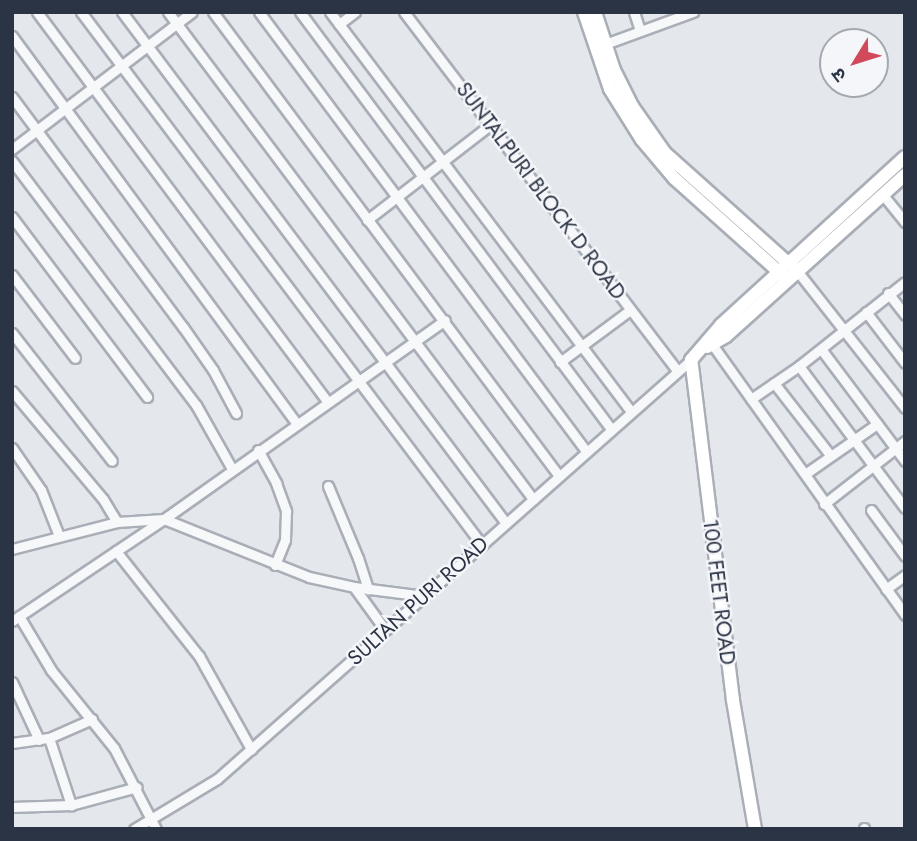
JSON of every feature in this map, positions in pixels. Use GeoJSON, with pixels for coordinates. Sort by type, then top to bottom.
{"type":"FeatureCollection","features":[{"type":"Feature","properties":{"kind":"street"},"geometry":{"type":"LineString","coordinates":[[37,12],[327,401]]}},
{"type":"Feature","properties":{"kind":"street"},"geometry":{"type":"LineString","coordinates":[[81,12],[482,545]]}},
{"type":"Feature","properties":{"kind":"street"},"geometry":{"type":"LineString","coordinates":[[122,12],[505,522]]}},
{"type":"Feature","properties":{"kind":"street"},"geometry":{"type":"LineString","coordinates":[[168,12],[533,499]]}},
{"type":"Feature","properties":{"kind":"street"},"geometry":{"type":"LineString","coordinates":[[12,149],[192,12]]}},
{"type":"Feature","properties":{"kind":"street"},"geometry":{"type":"LineString","coordinates":[[214,12],[559,476]]}},
{"type":"Feature","properties":{"kind":"street"},"geometry":{"type":"LineString","coordinates":[[259,12],[586,451]]}},
{"type":"Feature","properties":{"kind":"street"},"geometry":{"type":"LineString","coordinates":[[300,12],[611,429]]}},
{"type":"Feature","properties":{"kind":"street"},"geometry":{"type":"LineString","coordinates":[[330,12],[631,411]]}},
{"type":"Feature","properties":{"kind":"street"},"geometry":{"type":"LineString","coordinates":[[339,24],[355,12]]}},
{"type":"Feature","properties":{"kind":"street","name":"SUNTALPURI BLOCK D ROAD"},"geometry":{"type":"LineString","coordinates":[[404,12],[677,371]]}},
{"type":"Feature","properties":{"kind":"street"},"geometry":{"type":"LineString","coordinates":[[584,12],[610,89],[642,140],[674,178],[788,272]]}},
{"type":"Feature","properties":{"kind":"street"},"geometry":{"type":"LineString","coordinates":[[595,12],[605,44],[632,106],[665,153],[844,330],[905,408]]}},
{"type":"Feature","properties":{"kind":"street"},"geometry":{"type":"LineString","coordinates":[[634,12],[640,31]]}},
{"type":"Feature","properties":{"kind":"street"},"geometry":{"type":"LineString","coordinates":[[605,44],[667,17],[693,12]]}},
{"type":"Feature","properties":{"kind":"street"},"geometry":{"type":"LineString","coordinates":[[12,36],[296,424]]}},
{"type":"Feature","properties":{"kind":"street"},"geometry":{"type":"LineString","coordinates":[[12,97],[183,327],[219,379],[236,413]]}},
{"type":"Feature","properties":{"kind":"street"},"geometry":{"type":"LineString","coordinates":[[367,220],[491,124]]}},
{"type":"Feature","properties":{"kind":"street"},"geometry":{"type":"LineString","coordinates":[[693,358],[711,341],[726,336],[905,157]]}},
{"type":"Feature","properties":{"kind":"street"},"geometry":{"type":"LineString","coordinates":[[12,161],[196,405],[232,469]]}},
{"type":"Feature","properties":{"kind":"street"},"geometry":{"type":"LineString","coordinates":[[788,272],[905,175]]}},
{"type":"Feature","properties":{"kind":"street"},"geometry":{"type":"LineString","coordinates":[[883,195],[905,222]]}},
{"type":"Feature","properties":{"kind":"street"},"geometry":{"type":"LineString","coordinates":[[12,216],[148,397]]}},
{"type":"Feature","properties":{"kind":"street"},"geometry":{"type":"LineString","coordinates":[[12,275],[75,358]]}},
{"type":"Feature","properties":{"kind":"street"},"geometry":{"type":"LineString","coordinates":[[751,399],[799,366],[905,282]]}},
{"type":"Feature","properties":{"kind":"street"},"geometry":{"type":"LineString","coordinates":[[888,293],[905,315]]}},
{"type":"Feature","properties":{"kind":"street"},"geometry":{"type":"LineString","coordinates":[[560,362],[630,310]]}},
{"type":"Feature","properties":{"kind":"street"},"geometry":{"type":"LineString","coordinates":[[866,312],[905,363]]}},
{"type":"Feature","properties":{"kind":"street"},"geometry":{"type":"LineString","coordinates":[[156,829],[137,787],[92,719],[51,670],[16,618],[164,519],[445,320]]}},
{"type":"Feature","properties":{"kind":"street"},"geometry":{"type":"LineString","coordinates":[[12,333],[112,461]]}},
{"type":"Feature","properties":{"kind":"street"},"geometry":{"type":"LineString","coordinates":[[711,341],[905,615]]}},
{"type":"Feature","properties":{"kind":"street"},"geometry":{"type":"LineString","coordinates":[[821,349],[905,461]]}},
{"type":"Feature","properties":{"kind":"street","name":"SULTAN PURI ROAD"},"geometry":{"type":"LineString","coordinates":[[135,829],[217,779],[693,358]]}},
{"type":"Feature","properties":{"kind":"street","name":"100 FEET ROAD"},"geometry":{"type":"LineString","coordinates":[[693,358],[733,700],[755,829]]}},
{"type":"Feature","properties":{"kind":"street"},"geometry":{"type":"LineString","coordinates":[[799,366],[905,508]]}},
{"type":"Feature","properties":{"kind":"street"},"geometry":{"type":"LineString","coordinates":[[774,383],[830,455]]}},
{"type":"Feature","properties":{"kind":"street"},"geometry":{"type":"LineString","coordinates":[[12,391],[103,499],[117,522]]}},
{"type":"Feature","properties":{"kind":"street"},"geometry":{"type":"LineString","coordinates":[[805,474],[877,424]]}},
{"type":"Feature","properties":{"kind":"street"},"geometry":{"type":"LineString","coordinates":[[824,504],[905,441]]}},
{"type":"Feature","properties":{"kind":"street"},"geometry":{"type":"LineString","coordinates":[[12,448],[41,490],[60,536]]}},
{"type":"Feature","properties":{"kind":"street"},"geometry":{"type":"LineString","coordinates":[[258,450],[276,483],[286,510],[285,540],[275,565]]}},
{"type":"Feature","properties":{"kind":"street"},"geometry":{"type":"LineString","coordinates":[[328,486],[368,589]]}},
{"type":"Feature","properties":{"kind":"street"},"geometry":{"type":"LineString","coordinates":[[871,510],[905,556]]}},
{"type":"Feature","properties":{"kind":"street"},"geometry":{"type":"LineString","coordinates":[[12,549],[117,522],[164,519],[193,528],[275,565],[354,587],[424,596]]}},
{"type":"Feature","properties":{"kind":"street"},"geometry":{"type":"LineString","coordinates":[[116,551],[193,646],[251,749]]}},
{"type":"Feature","properties":{"kind":"street"},"geometry":{"type":"LineString","coordinates":[[886,589],[905,575]]}},
{"type":"Feature","properties":{"kind":"street"},"geometry":{"type":"LineString","coordinates":[[354,587],[385,630]]}},
{"type":"Feature","properties":{"kind":"street"},"geometry":{"type":"LineString","coordinates":[[12,682],[44,739],[71,805]]}},
{"type":"Feature","properties":{"kind":"street"},"geometry":{"type":"LineString","coordinates":[[12,743],[44,739],[92,719]]}},
{"type":"Feature","properties":{"kind":"street"},"geometry":{"type":"LineString","coordinates":[[12,807],[71,805],[137,787]]}}]}
